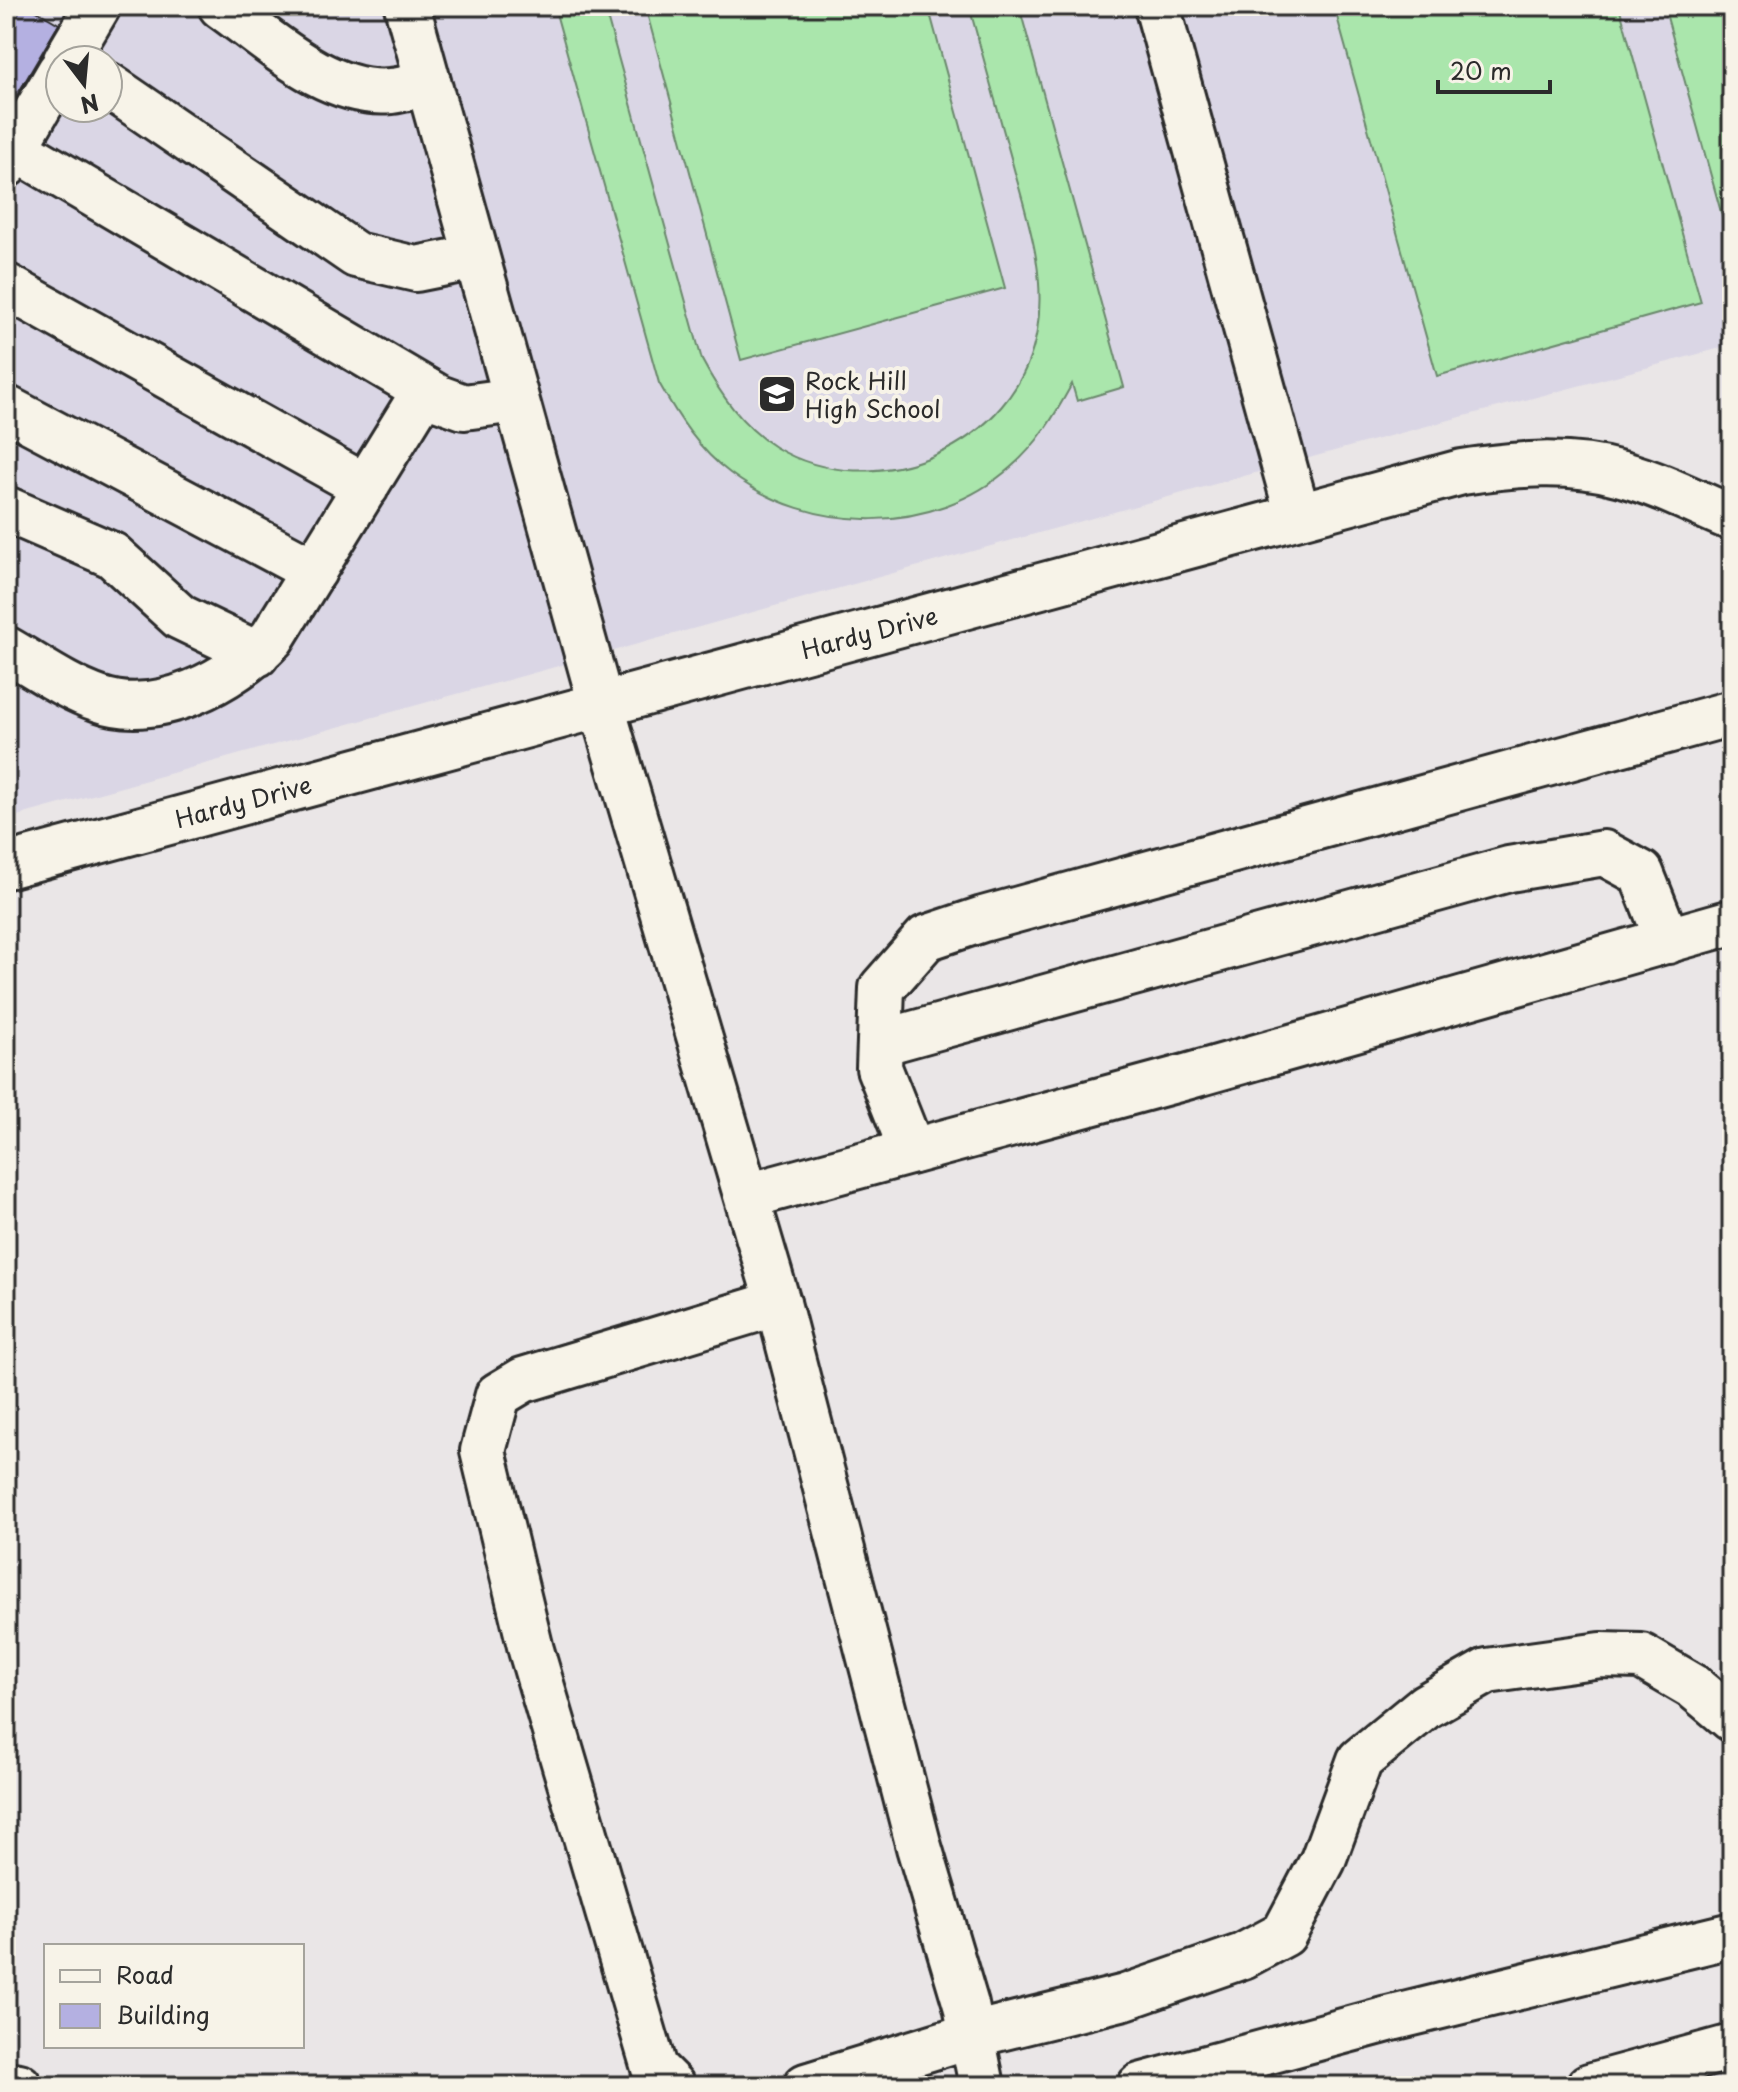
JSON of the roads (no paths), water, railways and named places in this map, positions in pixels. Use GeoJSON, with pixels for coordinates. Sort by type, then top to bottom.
{"type":"FeatureCollection","features":[{"type":"Feature","properties":{"kind":"street"},"geometry":{"type":"LineString","coordinates":[[77,44],[98,6]]}},
{"type":"Feature","properties":{"kind":"street"},"geometry":{"type":"LineString","coordinates":[[221,6],[311,70],[356,88],[389,91],[427,83]]}},
{"type":"Feature","properties":{"kind":"street"},"geometry":{"type":"LineString","coordinates":[[407,6],[601,704],[778,1303],[915,1832],[972,2035],[982,2086]]}},
{"type":"Feature","properties":{"kind":"street"},"geometry":{"type":"LineString","coordinates":[[1157,6],[1298,516]]}},
{"type":"Feature","properties":{"kind":"street"},"geometry":{"type":"LineString","coordinates":[[124,96],[356,255],[416,269],[476,257]]}},
{"type":"Feature","properties":{"kind":"street"},"geometry":{"type":"LineString","coordinates":[[44,100],[10,157],[425,390],[464,407],[516,400]]}},
{"type":"Feature","properties":{"kind":"street"},"geometry":{"type":"LineString","coordinates":[[6,286],[366,487]]}},
{"type":"Feature","properties":{"kind":"street"},"geometry":{"type":"LineString","coordinates":[[6,649],[101,700],[126,703],[153,702],[195,690],[237,671],[272,638],[425,390]]}},
{"type":"Feature","properties":{"kind":"street"},"geometry":{"type":"LineString","coordinates":[[6,408],[314,571]]}},
{"type":"Feature","properties":{"kind":"street","name":"Hardy Drive"},"geometry":{"type":"LineString","coordinates":[[6,866],[1462,472],[1519,464],[1566,464],[1623,474],[1732,518]]}},
{"type":"Feature","properties":{"kind":"street"},"geometry":{"type":"LineString","coordinates":[[6,509],[112,555],[180,617],[257,654]]}},
{"type":"Feature","properties":{"kind":"street"},"geometry":{"type":"LineString","coordinates":[[912,1151],[879,1068],[882,988],[926,938],[1732,713]]}},
{"type":"Feature","properties":{"kind":"street"},"geometry":{"type":"LineString","coordinates":[[880,1043],[1509,869],[1604,853],[1641,873],[1668,941]]}},
{"type":"Feature","properties":{"kind":"street"},"geometry":{"type":"LineString","coordinates":[[747,1196],[1732,922]]}},
{"type":"Feature","properties":{"kind":"street"},"geometry":{"type":"LineString","coordinates":[[672,2086],[654,2068],[531,1650],[483,1451],[498,1395],[523,1380],[778,1303]]}},
{"type":"Feature","properties":{"kind":"street"},"geometry":{"type":"LineString","coordinates":[[806,2086],[972,2035],[1125,1997],[1243,1956],[1284,1934],[1323,1860],[1360,1760],[1426,1706],[1487,1671],[1601,1655],[1641,1656],[1694,1687],[1732,1719]]}},
{"type":"Feature","properties":{"kind":"street"},"geometry":{"type":"LineString","coordinates":[[1140,2086],[1388,2019],[1732,1935]]}},
{"type":"Feature","properties":{"kind":"street"},"geometry":{"type":"LineString","coordinates":[[1589,2086],[1732,2047]]}},
{"type":"Feature","properties":{"kind":"street"},"geometry":{"type":"LineString","coordinates":[[6,2084],[19,2086]]}},
{"type":"Feature","properties":{"kind":"place","name":"Rock Hill High School"},"geometry":{"type":"Point","coordinates":[777,394]}}]}
